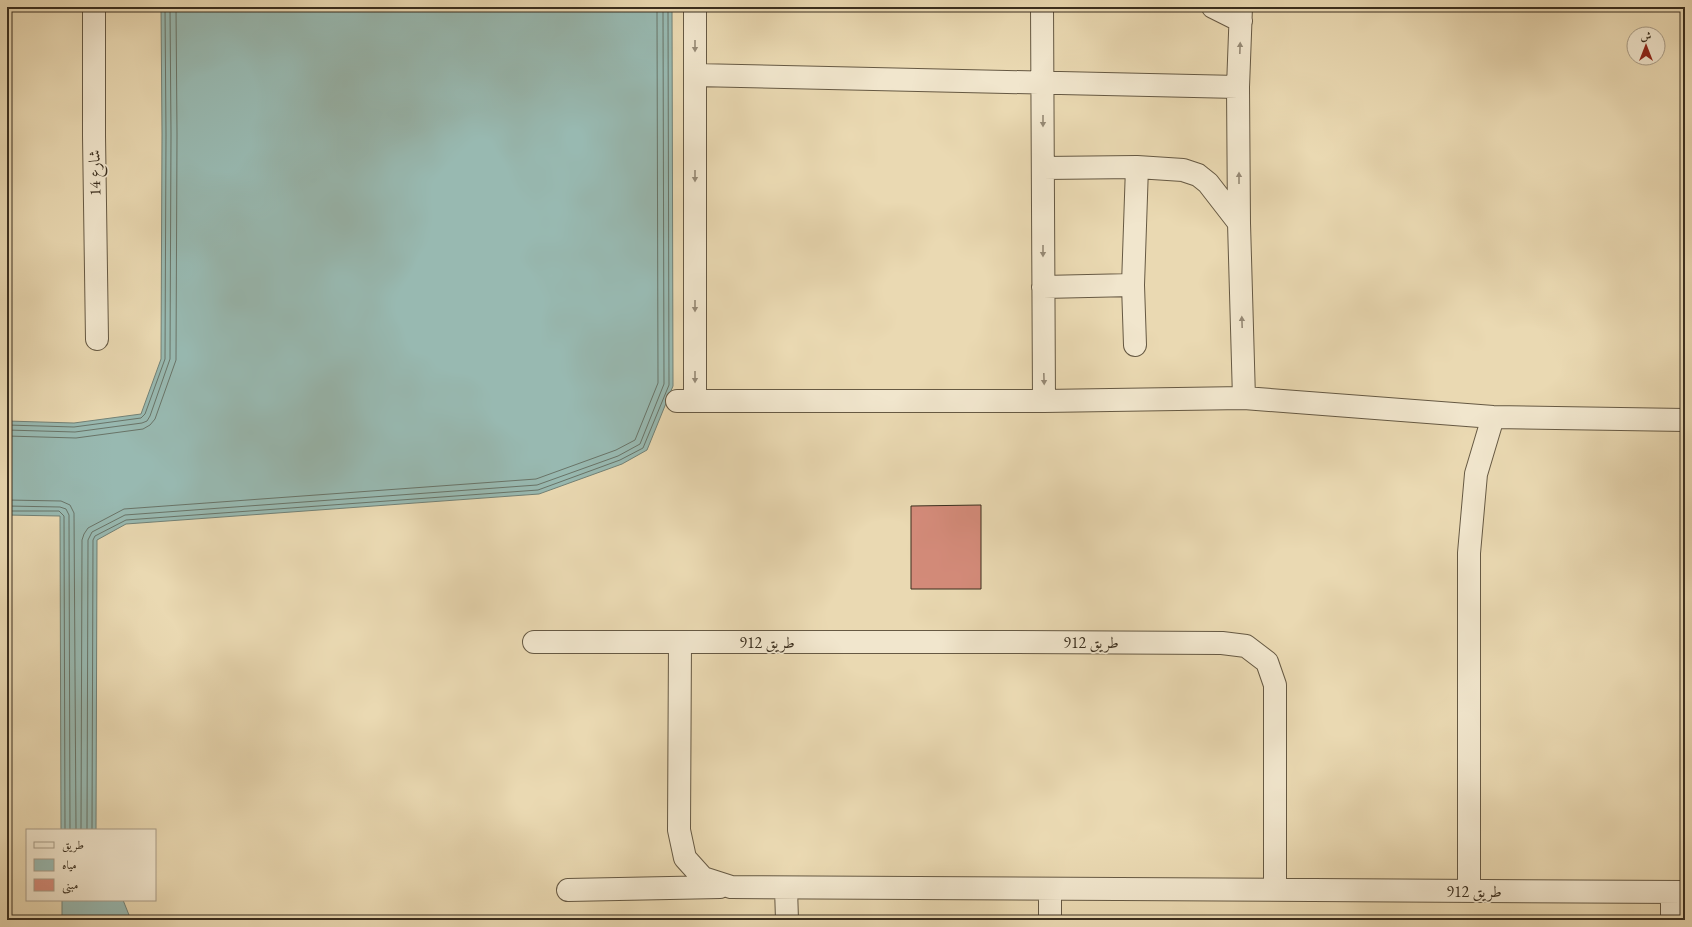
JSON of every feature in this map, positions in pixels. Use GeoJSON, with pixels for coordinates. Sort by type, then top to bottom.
{"type":"FeatureCollection","features":[{"type":"Feature","properties":{"kind":"street","name":"شارع 14"},"geometry":{"type":"LineString","coordinates":[[94,7],[97,339]]}},
{"type":"Feature","properties":{"kind":"street"},"geometry":{"type":"LineString","coordinates":[[694,7],[694,75],[686,401],[1044,401],[1244,398],[1493,417],[1685,420]]}},
{"type":"Feature","properties":{"kind":"street"},"geometry":{"type":"LineString","coordinates":[[1042,7],[1044,401]]}},
{"type":"Feature","properties":{"kind":"street"},"geometry":{"type":"LineString","coordinates":[[1213,7],[1241,14],[1238,87],[1239,223],[1244,398]]}},
{"type":"Feature","properties":{"kind":"street"},"geometry":{"type":"LineString","coordinates":[[694,75],[1238,87]]}},
{"type":"Feature","properties":{"kind":"street"},"geometry":{"type":"LineString","coordinates":[[1044,168],[1137,167],[1183,170],[1198,175],[1208,183],[1239,223]]}},
{"type":"Feature","properties":{"kind":"street"},"geometry":{"type":"LineString","coordinates":[[1135,345],[1133,285],[1137,167]]}},
{"type":"Feature","properties":{"kind":"street"},"geometry":{"type":"LineString","coordinates":[[1043,287],[1133,285]]}},
{"type":"Feature","properties":{"kind":"street"},"geometry":{"type":"LineString","coordinates":[[1468,891],[1468,553],[1476,474],[1493,417]]}},
{"type":"Feature","properties":{"kind":"street","name":"طريق 912"},"geometry":{"type":"LineString","coordinates":[[534,642],[1152,642],[1222,643],[1246,646],[1267,662],[1275,685],[1275,890]]}},
{"type":"Feature","properties":{"kind":"street","name":"طريق 912"},"geometry":{"type":"LineString","coordinates":[[680,642],[679,830],[685,858],[703,878],[731,887],[1679,892],[1672,920]]}},
{"type":"Feature","properties":{"kind":"street"},"geometry":{"type":"LineString","coordinates":[[568,890],[731,887]]}},
{"type":"Feature","properties":{"kind":"street"},"geometry":{"type":"LineString","coordinates":[[786,888],[787,920]]}},
{"type":"Feature","properties":{"kind":"street"},"geometry":{"type":"LineString","coordinates":[[1050,889],[1050,920]]}},
{"type":"Feature","properties":{"kind":"water"},"geometry":{"type":"Polygon","coordinates":[[[161,7],[672,7],[673,386],[647,450],[622,464],[539,494],[126,524],[97,540],[96,829],[61,829],[60,516],[7,515],[7,421],[74,423],[141,414],[161,359],[161,7]]]}},
{"type":"Feature","properties":{"kind":"water"},"geometry":{"type":"Polygon","coordinates":[[[62,901],[123,901],[131,920],[62,920],[62,901]]]}},
{"type":"Feature","properties":{"kind":"building"},"geometry":{"type":"Polygon","coordinates":[[[981,505],[981,589],[911,589],[911,506],[981,505]]]}}]}
